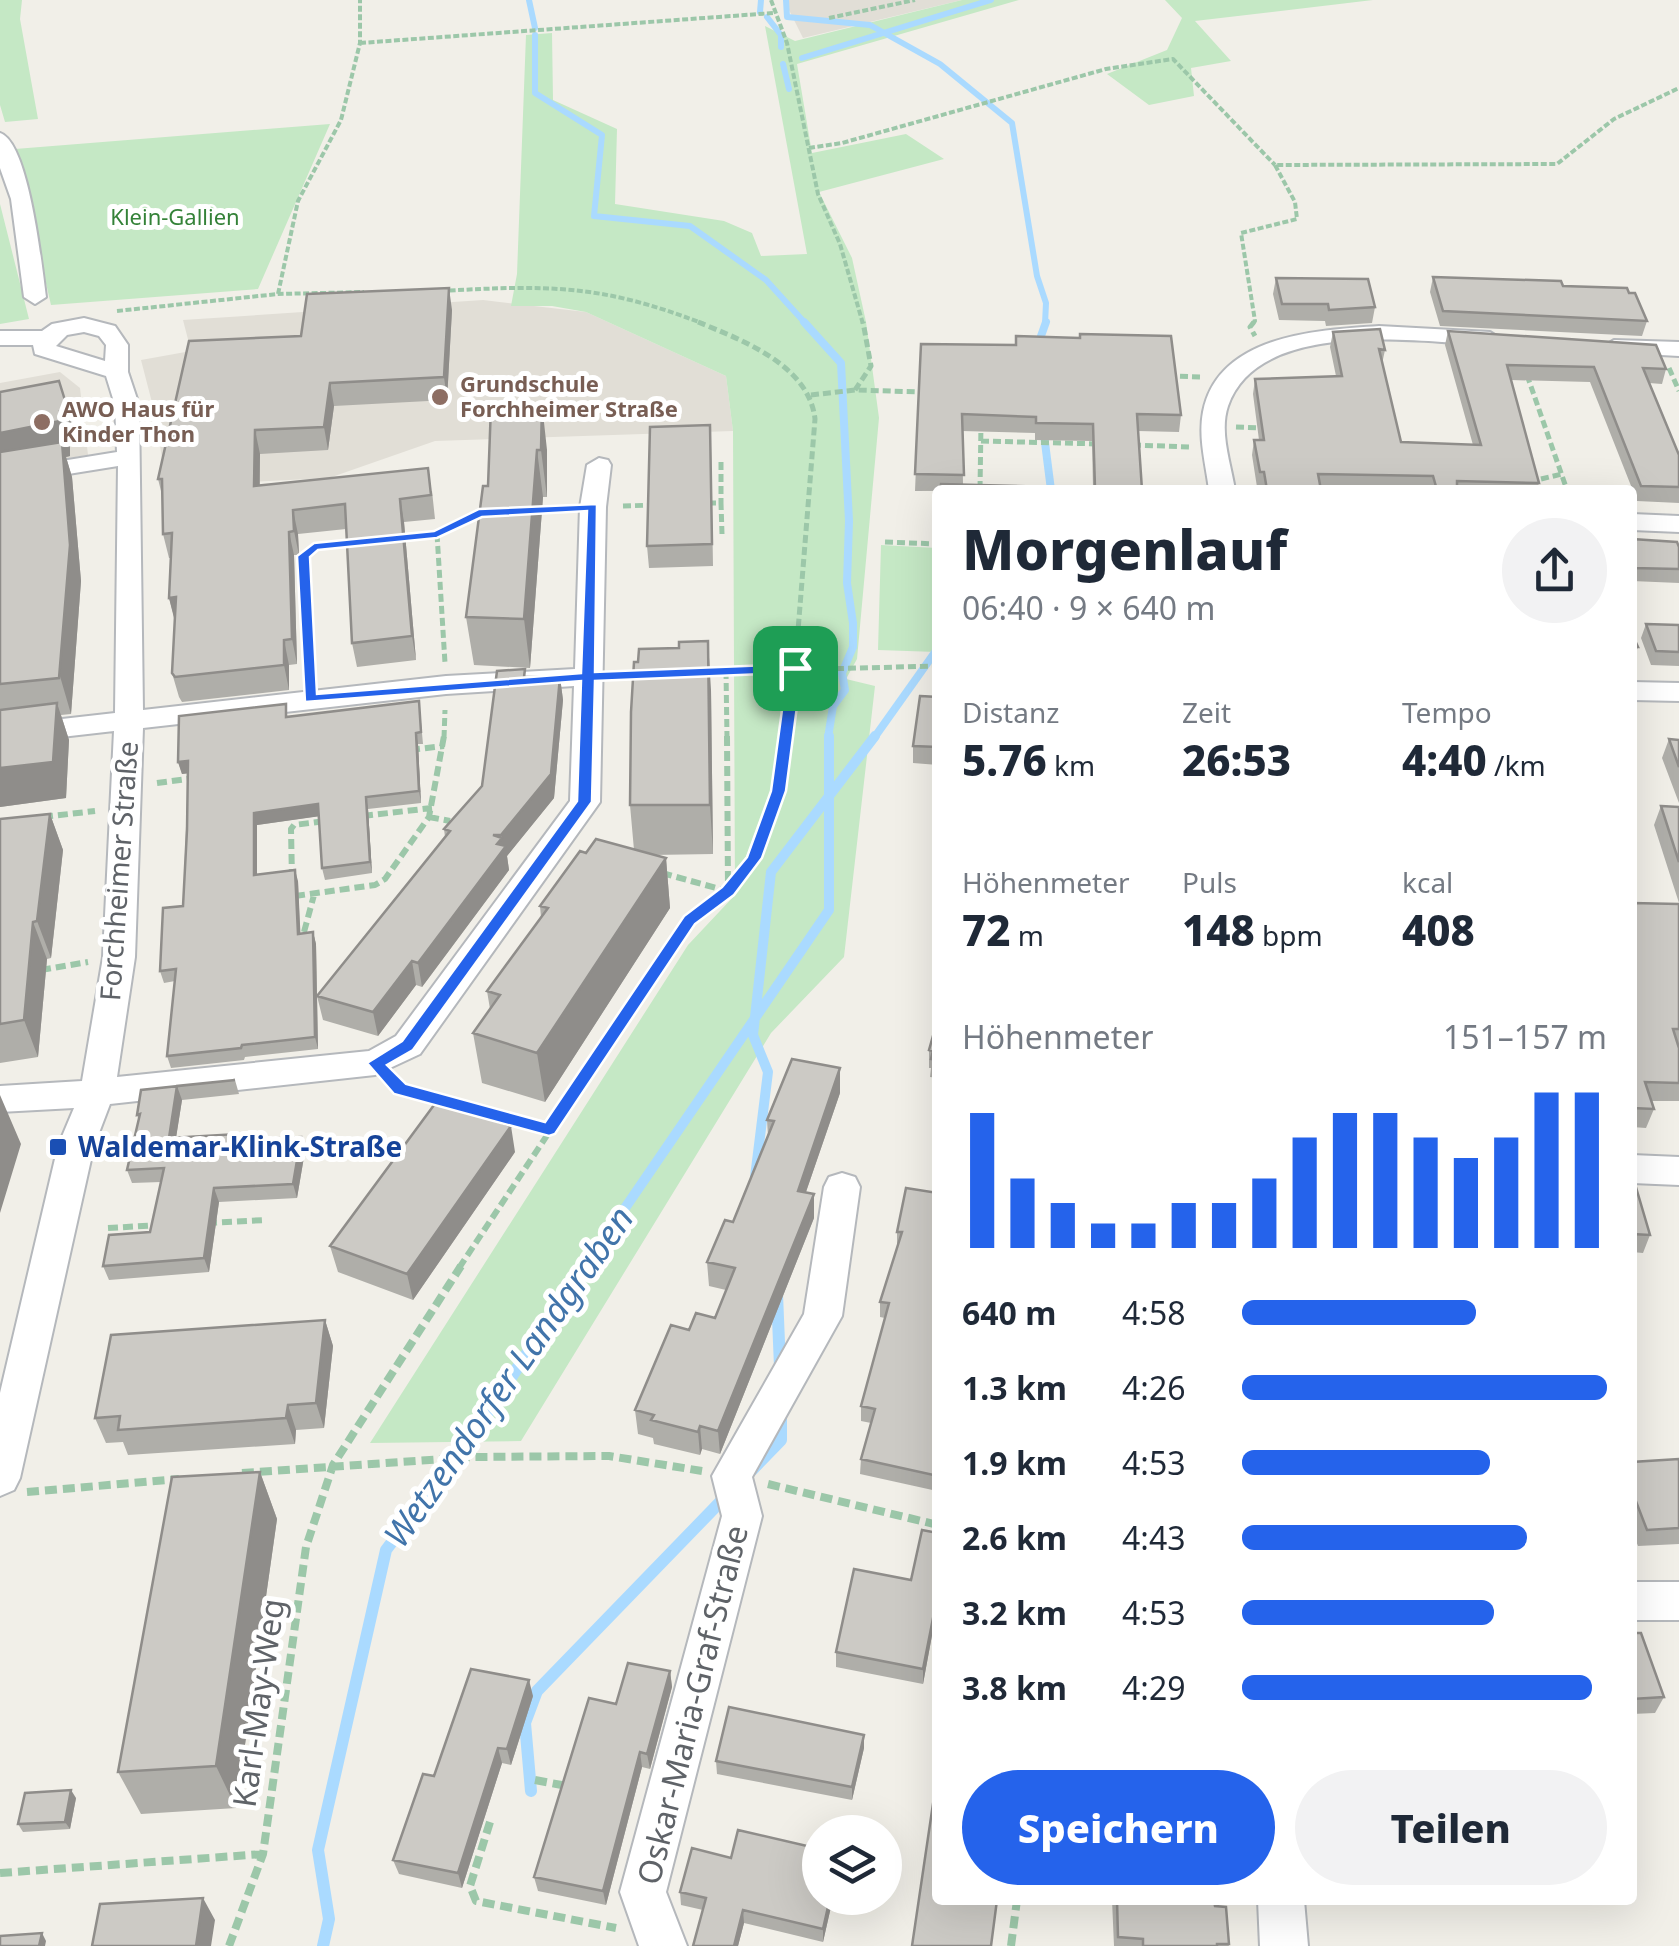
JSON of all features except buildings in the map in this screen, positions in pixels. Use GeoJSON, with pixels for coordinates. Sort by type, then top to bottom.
{"type":"FeatureCollection","features":[{"type":"Feature","properties":{"kind":"street"},"geometry":{"type":"LineString","coordinates":[[0,138],[21,198],[36,297]]}},
{"type":"Feature","properties":{"kind":"street","name":"Forchheimer Straße"},"geometry":{"type":"LineString","coordinates":[[0,338],[47,338],[60,329],[84,324],[106,331],[117,344],[116,372],[127,405],[130,457],[129,722],[118,957],[98,1090],[76,1146],[5,1472]]}},
{"type":"Feature","properties":{"kind":"street"},"geometry":{"type":"LineString","coordinates":[[1221,485],[1215,408],[1221,391],[1232,378],[1265,354],[1349,332],[1515,341]]}},
{"type":"Feature","properties":{"kind":"street"},"geometry":{"type":"LineString","coordinates":[[47,338],[44,349],[116,372]]}},
{"type":"Feature","properties":{"kind":"street"},"geometry":{"type":"LineString","coordinates":[[1586,346],[1679,349]]}},
{"type":"Feature","properties":{"kind":"street"},"geometry":{"type":"LineString","coordinates":[[0,478],[130,457]]}},
{"type":"Feature","properties":{"kind":"street"},"geometry":{"type":"LineString","coordinates":[[0,1100],[53,1098],[98,1090],[375,1063],[408,1045],[585,802],[593,507],[599,465]]}},
{"type":"Feature","properties":{"kind":"street"},"geometry":{"type":"LineString","coordinates":[[1637,522],[1679,524]]}},
{"type":"Feature","properties":{"kind":"street"},"geometry":{"type":"LineString","coordinates":[[0,735],[446,685],[588,677]]}},
{"type":"Feature","properties":{"kind":"street"},"geometry":{"type":"LineString","coordinates":[[1637,690],[1679,692]]}},
{"type":"Feature","properties":{"kind":"street"},"geometry":{"type":"LineString","coordinates":[[1637,1168],[1679,1170]]}},
{"type":"Feature","properties":{"kind":"street"},"geometry":{"type":"LineString","coordinates":[[732,1476],[823,1316],[842,1187]]}},
{"type":"Feature","properties":{"kind":"street","name":"Oskar-Maria-Graf-Straße"},"geometry":{"type":"LineString","coordinates":[[661,1941],[643,1892],[742,1516],[732,1476]]}},
{"type":"Feature","properties":{"kind":"street"},"geometry":{"type":"LineString","coordinates":[[1637,1600],[1679,1600]]}},
{"type":"Feature","properties":{"kind":"street"},"geometry":{"type":"LineString","coordinates":[[1282,1905],[1284,1946]]}},
{"type":"Feature","properties":{"kind":"path"},"geometry":{"type":"LineString","coordinates":[[278,294],[298,201],[341,120],[360,43],[360,0]]}},
{"type":"Feature","properties":{"kind":"path"},"geometry":{"type":"LineString","coordinates":[[770,0],[786,43],[818,194],[840,244],[870,352],[871,366],[857,386]]}},
{"type":"Feature","properties":{"kind":"path"},"geometry":{"type":"LineString","coordinates":[[829,18],[915,0]]}},
{"type":"Feature","properties":{"kind":"path"},"geometry":{"type":"LineString","coordinates":[[360,43],[773,13]]}},
{"type":"Feature","properties":{"kind":"path"},"geometry":{"type":"LineString","coordinates":[[809,148],[842,143],[1106,69],[1173,59],[1275,165],[1288,185],[1297,218],[1241,233],[1256,321],[1250,327],[1265,354]]}},
{"type":"Feature","properties":{"kind":"path"},"geometry":{"type":"LineString","coordinates":[[1275,165],[1557,164],[1636,102],[1679,88]]}},
{"type":"Feature","properties":{"kind":"path"},"geometry":{"type":"LineString","coordinates":[[428,292],[573,287],[635,297],[675,311],[760,353],[811,395],[857,386],[930,392]]}},
{"type":"Feature","properties":{"kind":"path"},"geometry":{"type":"LineString","coordinates":[[102,312],[278,294],[376,292]]}},
{"type":"Feature","properties":{"kind":"path"},"geometry":{"type":"LineString","coordinates":[[1515,341],[1566,485]]}},
{"type":"Feature","properties":{"kind":"path"},"geometry":{"type":"LineString","coordinates":[[1158,376],[1232,378]]}},
{"type":"Feature","properties":{"kind":"path","name":"Karl-May-Weg"},"geometry":{"type":"LineString","coordinates":[[229,1946],[263,1854],[306,1547],[334,1466],[549,1130],[690,920],[728,891],[754,858],[778,791],[795,668],[815,419],[811,395]]}},
{"type":"Feature","properties":{"kind":"path"},"geometry":{"type":"LineString","coordinates":[[980,485],[981,409]]}},
{"type":"Feature","properties":{"kind":"path"},"geometry":{"type":"LineString","coordinates":[[1127,445],[1271,428]]}},
{"type":"Feature","properties":{"kind":"path"},"geometry":{"type":"LineString","coordinates":[[980,440],[1108,444]]}},
{"type":"Feature","properties":{"kind":"path"},"geometry":{"type":"LineString","coordinates":[[721,462],[722,534]]}},
{"type":"Feature","properties":{"kind":"path"},"geometry":{"type":"LineString","coordinates":[[1541,480],[1562,474]]}},
{"type":"Feature","properties":{"kind":"path"},"geometry":{"type":"LineString","coordinates":[[703,503],[721,503]]}},
{"type":"Feature","properties":{"kind":"path"},"geometry":{"type":"LineString","coordinates":[[534,510],[666,504]]}},
{"type":"Feature","properties":{"kind":"path"},"geometry":{"type":"LineString","coordinates":[[384,540],[437,534],[479,513],[497,512]]}},
{"type":"Feature","properties":{"kind":"path"},"geometry":{"type":"LineString","coordinates":[[333,820],[294,825],[291,829],[293,897],[386,880],[432,808],[444,746],[446,685],[437,534]]}},
{"type":"Feature","properties":{"kind":"path"},"geometry":{"type":"LineString","coordinates":[[310,699],[304,556],[314,547],[366,542]]}},
{"type":"Feature","properties":{"kind":"path"},"geometry":{"type":"LineString","coordinates":[[885,542],[932,544]]}},
{"type":"Feature","properties":{"kind":"path"},"geometry":{"type":"LineString","coordinates":[[686,673],[932,666]]}},
{"type":"Feature","properties":{"kind":"path"},"geometry":{"type":"LineString","coordinates":[[658,872],[728,891],[726,671]]}},
{"type":"Feature","properties":{"kind":"path"},"geometry":{"type":"LineString","coordinates":[[588,677],[647,674]]}},
{"type":"Feature","properties":{"kind":"path"},"geometry":{"type":"LineString","coordinates":[[406,751],[444,746]]}},
{"type":"Feature","properties":{"kind":"path"},"geometry":{"type":"LineString","coordinates":[[158,783],[196,778]]}},
{"type":"Feature","properties":{"kind":"path"},"geometry":{"type":"LineString","coordinates":[[37,818],[126,807]]}},
{"type":"Feature","properties":{"kind":"path"},"geometry":{"type":"LineString","coordinates":[[353,818],[432,808]]}},
{"type":"Feature","properties":{"kind":"path"},"geometry":{"type":"LineString","coordinates":[[429,816],[450,822]]}},
{"type":"Feature","properties":{"kind":"path"},"geometry":{"type":"LineString","coordinates":[[304,932],[315,894]]}},
{"type":"Feature","properties":{"kind":"path"},"geometry":{"type":"LineString","coordinates":[[32,978],[33,971],[118,957]]}},
{"type":"Feature","properties":{"kind":"path"},"geometry":{"type":"LineString","coordinates":[[375,1063],[400,1089],[549,1130]]}},
{"type":"Feature","properties":{"kind":"path"},"geometry":{"type":"LineString","coordinates":[[187,1224],[266,1220]]}},
{"type":"Feature","properties":{"kind":"path"},"geometry":{"type":"LineString","coordinates":[[108,1228],[168,1225]]}},
{"type":"Feature","properties":{"kind":"path"},"geometry":{"type":"LineString","coordinates":[[222,1475],[443,1458],[609,1456],[732,1476],[932,1523]]}},
{"type":"Feature","properties":{"kind":"path"},"geometry":{"type":"LineString","coordinates":[[5,1472],[185,1478]]}},
{"type":"Feature","properties":{"kind":"path"},"geometry":{"type":"LineString","coordinates":[[535,1780],[573,1787]]}},
{"type":"Feature","properties":{"kind":"path"},"geometry":{"type":"LineString","coordinates":[[490,1822],[470,1886],[476,1901],[661,1941]]}},
{"type":"Feature","properties":{"kind":"path"},"geometry":{"type":"LineString","coordinates":[[0,1873],[263,1854]]}},
{"type":"Feature","properties":{"kind":"path"},"geometry":{"type":"LineString","coordinates":[[1011,1946],[1016,1905]]}},
{"type":"Feature","properties":{"kind":"shaded area"},"geometry":{"type":"Polygon","coordinates":[[[784,0],[962,0],[803,38],[784,0]]]}},
{"type":"Feature","properties":{"kind":"shaded area","name":"Grundschule Forchheimer Straße"},"geometry":{"type":"Polygon","coordinates":[[[483,300],[586,312],[726,376],[733,431],[435,441],[329,478],[166,486],[156,418],[141,360],[191,351],[183,320],[483,300]]]}},
{"type":"Feature","properties":{"kind":"shaded area","name":"AWO Haus für Kinder Thon"},"geometry":{"type":"Polygon","coordinates":[[[60,372],[80,388],[88,455],[0,469],[0,383],[60,372]]]}},
{"type":"Feature","properties":{"kind":"green space"},"geometry":{"type":"Polygon","coordinates":[[[0,0],[22,0],[20,19],[38,119],[5,122],[0,105],[0,0]]]}},
{"type":"Feature","properties":{"kind":"green space"},"geometry":{"type":"Polygon","coordinates":[[[962,0],[1019,0],[797,64],[812,153],[906,134],[944,159],[819,192],[852,258],[866,322],[879,418],[857,659],[846,679],[875,686],[844,957],[771,1033],[521,1441],[370,1443],[688,945],[735,895],[733,431],[726,376],[586,312],[552,306],[511,306],[517,274],[526,35],[552,33],[553,100],[617,129],[615,204],[724,221],[752,233],[761,256],[807,254],[765,26],[795,41],[962,0]]]}},
{"type":"Feature","properties":{"kind":"green space"},"geometry":{"type":"Polygon","coordinates":[[[1165,0],[1373,0],[1195,21],[1231,61],[1191,68],[1194,96],[1149,105],[1107,74],[1167,50],[1182,18],[1165,0]]]}},
{"type":"Feature","properties":{"kind":"green space","name":"Klein-Gallien"},"geometry":{"type":"Polygon","coordinates":[[[330,124],[258,289],[51,305],[15,149],[330,124]]]}},
{"type":"Feature","properties":{"kind":"green space"},"geometry":{"type":"Polygon","coordinates":[[[0,204],[29,319],[0,324],[0,204]]]}},
{"type":"Feature","properties":{"kind":"green space"},"geometry":{"type":"Polygon","coordinates":[[[881,545],[932,548],[932,652],[878,650],[881,545]]]}},
{"type":"Feature","properties":{"kind":"waterway","name":"Wetzendorfer Landgraben"},"geometry":{"type":"LineString","coordinates":[[529,0],[535,28]]}},
{"type":"Feature","properties":{"kind":"waterway"},"geometry":{"type":"LineString","coordinates":[[760,12],[761,0]]}},
{"type":"Feature","properties":{"kind":"waterway","name":"Wetzendorfer Landgraben"},"geometry":{"type":"LineString","coordinates":[[786,0],[787,17],[870,25],[884,33]]}},
{"type":"Feature","properties":{"kind":"waterway"},"geometry":{"type":"LineString","coordinates":[[884,33],[991,0]]}},
{"type":"Feature","properties":{"kind":"waterway"},"geometry":{"type":"LineString","coordinates":[[767,17],[781,35],[781,47]]}},
{"type":"Feature","properties":{"kind":"waterway"},"geometry":{"type":"LineString","coordinates":[[802,58],[884,33]]}},
{"type":"Feature","properties":{"kind":"waterway","name":"Wetzendorfer Landgraben"},"geometry":{"type":"LineString","coordinates":[[884,33],[940,64],[1012,123],[1037,276],[1046,303],[1045,324]]}},
{"type":"Feature","properties":{"kind":"waterway","name":"Wetzendorfer Landgraben"},"geometry":{"type":"LineString","coordinates":[[535,35],[535,93],[602,135],[594,216],[690,226],[766,280],[806,324]]}},
{"type":"Feature","properties":{"kind":"waterway"},"geometry":{"type":"LineString","coordinates":[[783,64],[789,89]]}},
{"type":"Feature","properties":{"kind":"waterway","name":"Wetzendorfer Landgraben"},"geometry":{"type":"LineString","coordinates":[[804,322],[841,363],[849,521],[847,583],[853,647],[842,673],[845,690],[833,706],[828,738]]}},
{"type":"Feature","properties":{"kind":"waterway","name":"Wetzendorfer Landgraben"},"geometry":{"type":"LineString","coordinates":[[1045,347],[1041,336],[1046,322]]}},
{"type":"Feature","properties":{"kind":"waterway","name":"Wetzendorfer Landgraben"},"geometry":{"type":"LineString","coordinates":[[1043,427],[1050,485]]}},
{"type":"Feature","properties":{"kind":"waterway","name":"Wetzendorfer Landgraben"},"geometry":{"type":"LineString","coordinates":[[874,738],[932,656]]}},
{"type":"Feature","properties":{"kind":"waterway","name":"Wetzendorfer Landgraben"},"geometry":{"type":"LineString","coordinates":[[829,736],[829,796]]}},
{"type":"Feature","properties":{"kind":"waterway","name":"Wetzendorfer Landgraben"},"geometry":{"type":"LineString","coordinates":[[829,796],[875,736]]}},
{"type":"Feature","properties":{"kind":"waterway","name":"Wetzendorfer Landgraben"},"geometry":{"type":"LineString","coordinates":[[755,1018],[771,872],[829,796]]}},
{"type":"Feature","properties":{"kind":"waterway","name":"Wetzendorfer Landgraben"},"geometry":{"type":"LineString","coordinates":[[755,1018],[829,910],[829,796]]}},
{"type":"Feature","properties":{"kind":"waterway","name":"Wetzendorfer Landgraben"},"geometry":{"type":"LineString","coordinates":[[584,1268],[755,1018]]}},
{"type":"Feature","properties":{"kind":"waterway","name":"Wetzendorfer Landgraben"},"geometry":{"type":"LineString","coordinates":[[755,1018],[753,1035],[768,1072],[755,1177]]}},
{"type":"Feature","properties":{"kind":"waterway","name":"Wetzendorfer Landgraben"},"geometry":{"type":"LineString","coordinates":[[323,1946],[329,1919],[318,1850],[386,1550],[475,1432],[585,1266]]}},
{"type":"Feature","properties":{"kind":"waterway","name":"Wetzendorfer Landgraben"},"geometry":{"type":"LineString","coordinates":[[777,1294],[780,1367]]}},
{"type":"Feature","properties":{"kind":"waterway","name":"Wetzendorfer Landgraben"},"geometry":{"type":"LineString","coordinates":[[752,1470],[781,1440],[781,1414]]}},
{"type":"Feature","properties":{"kind":"waterway","name":"Wetzendorfer Landgraben"},"geometry":{"type":"LineString","coordinates":[[531,1791],[525,1723],[537,1691],[726,1496]]}},
{"type":"Feature","properties":{"kind":"place","name":"Grundschule Forchheimer Straße"},"geometry":{"type":"Point","coordinates":[440,397]}},
{"type":"Feature","properties":{"kind":"place","name":"AWO Haus für Kinder Thon"},"geometry":{"type":"Point","coordinates":[42,422]}},
{"type":"Feature","properties":{"kind":"place","name":"Waldemar-Klink-Straße"},"geometry":{"type":"Point","coordinates":[58,1147]}},
{"type":"Feature","properties":{"kind":"route"},"geometry":{"type":"LineString","coordinates":[[795,668],[588,677],[520,679],[310,699],[304,556],[314,547],[437,534],[479,513],[593,507],[588,677],[585,802],[408,1045],[375,1063],[400,1089],[549,1130],[690,920],[728,891],[754,858],[778,791],[795,668]]}}]}
